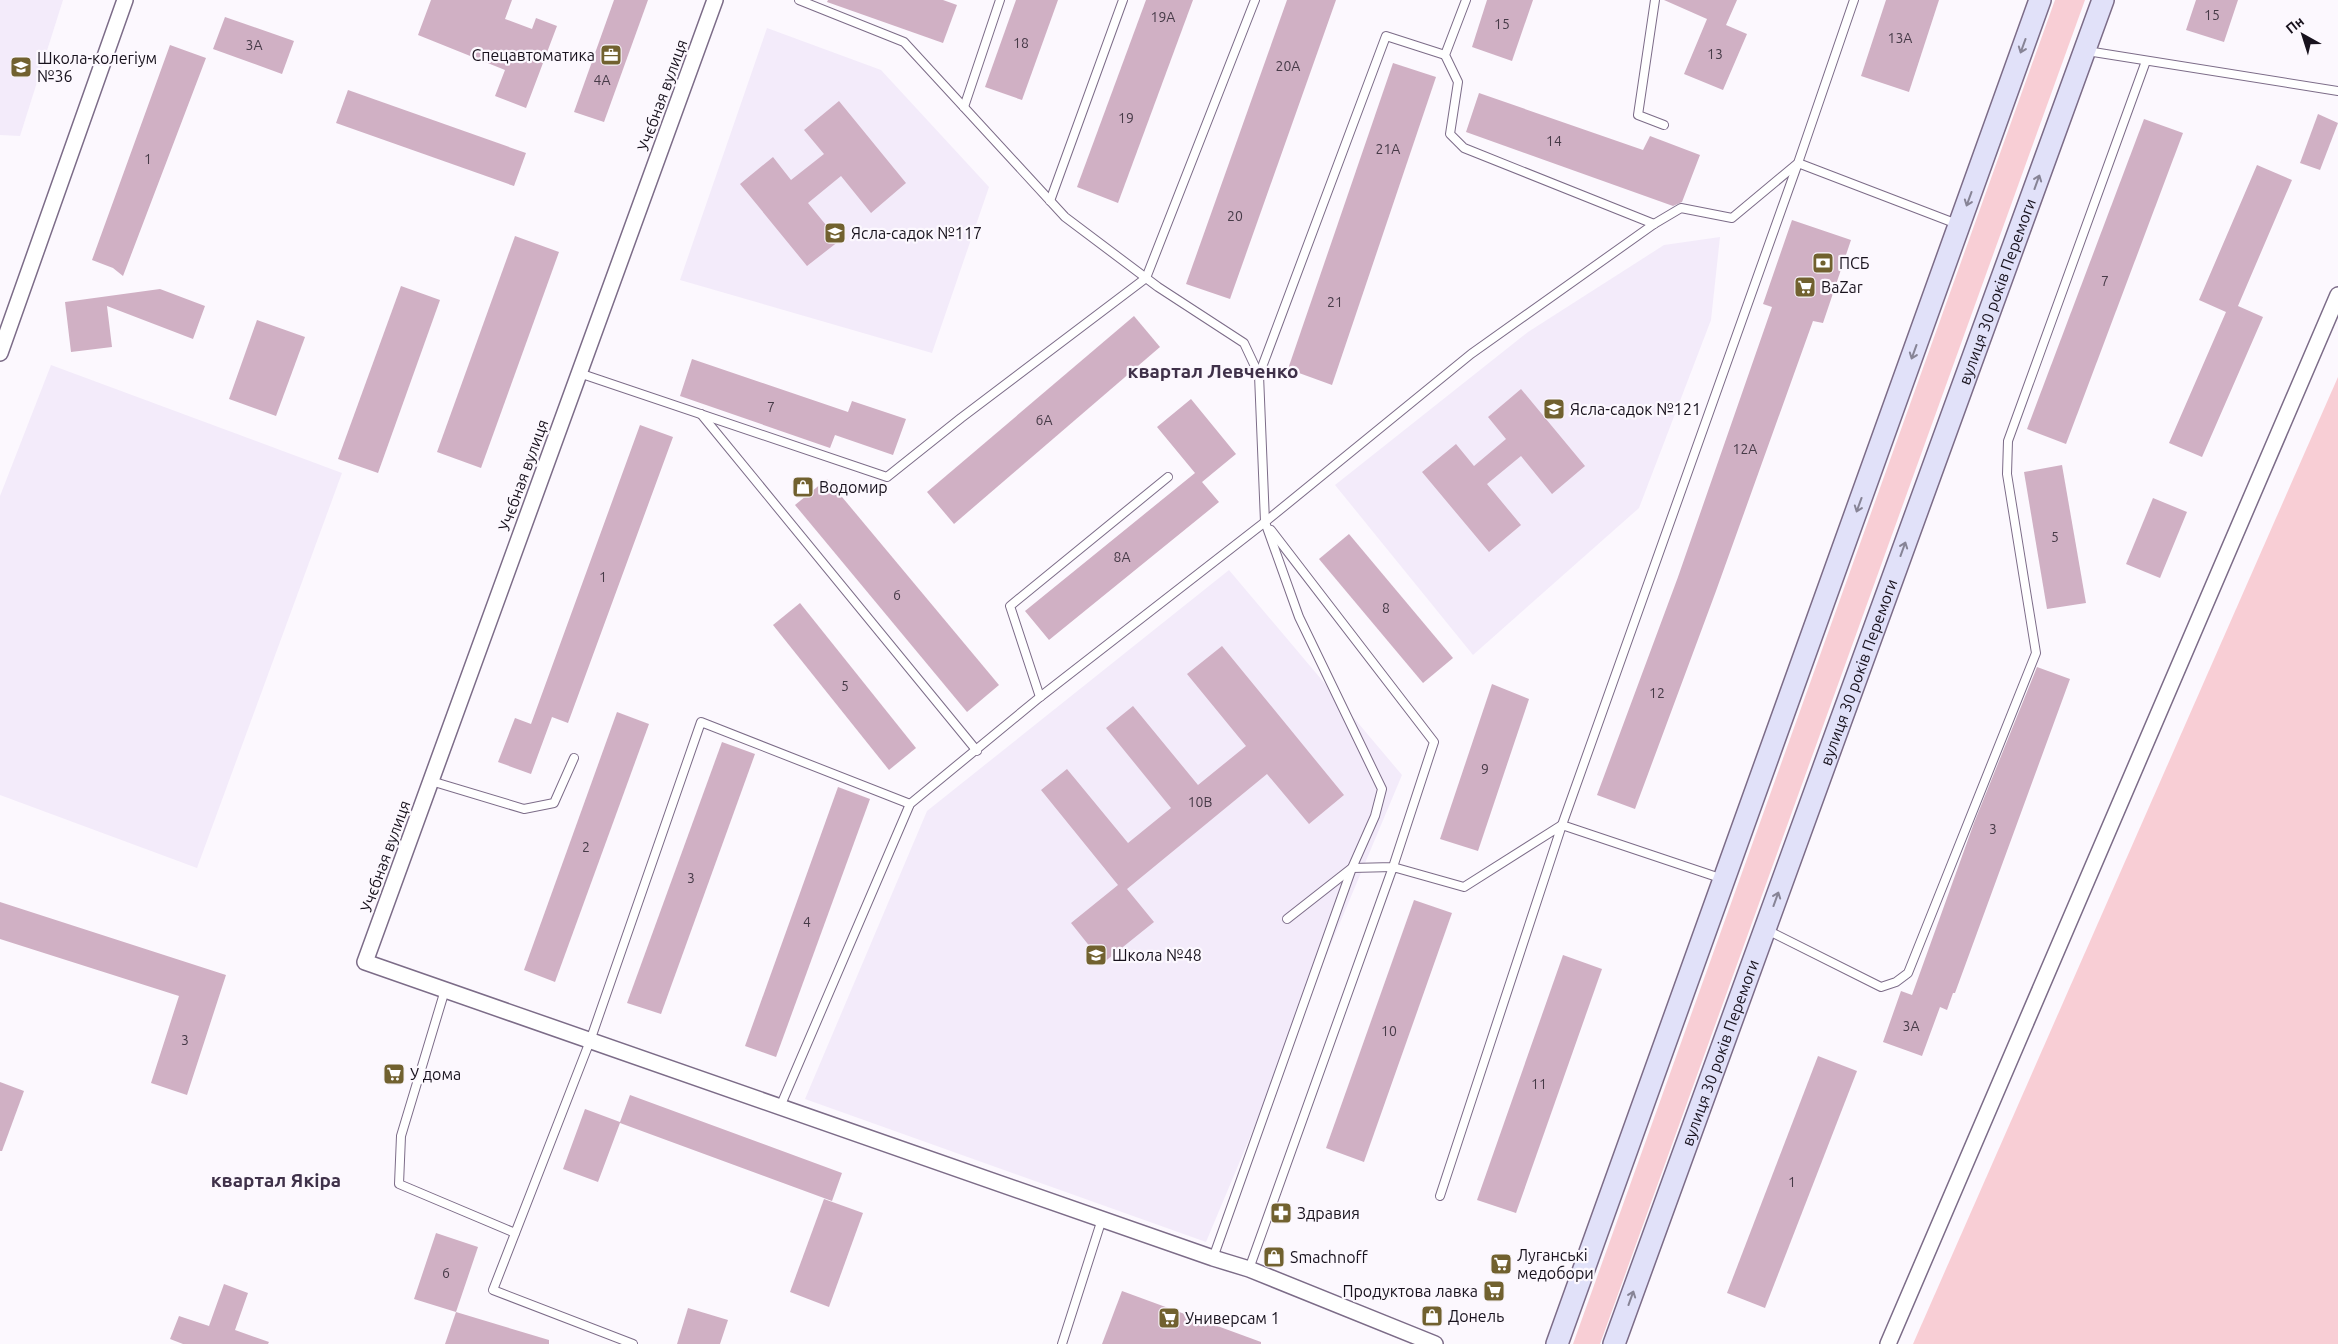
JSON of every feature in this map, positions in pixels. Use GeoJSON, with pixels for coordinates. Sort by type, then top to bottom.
{"type":"FeatureCollection","features":[{"type":"Feature","properties":{"kind":"street"},"geometry":{"type":"LineString","coordinates":[[0,352],[125,0]]}},
{"type":"Feature","properties":{"kind":"street","name":"Учєбная вулиця"},"geometry":{"type":"LineString","coordinates":[[444,990],[365,962],[715,0]]}},
{"type":"Feature","properties":{"kind":"street"},"geometry":{"type":"LineString","coordinates":[[1557,1344],[2040,0]]}},
{"type":"Feature","properties":{"kind":"street","name":"вулиця 30 років Перемоги"},"geometry":{"type":"LineString","coordinates":[[1614,1344],[2103,0]]}},
{"type":"Feature","properties":{"kind":"street"},"geometry":{"type":"LineString","coordinates":[[1888,1344],[2338,296]]}},
{"type":"Feature","properties":{"kind":"street"},"geometry":{"type":"LineString","coordinates":[[444,990],[1102,1220],[1249,1269],[1434,1344]]}},
{"type":"Feature","properties":{"kind":"lane"},"geometry":{"type":"LineString","coordinates":[[799,0],[904,42],[1065,217],[1146,278],[1244,343],[1259,375],[1265,522],[1300,616],[1382,789],[1375,816],[1352,868],[1213,1258]]}},
{"type":"Feature","properties":{"kind":"lane"},"geometry":{"type":"LineString","coordinates":[[964,107],[1000,0]]}},
{"type":"Feature","properties":{"kind":"lane"},"geometry":{"type":"LineString","coordinates":[[1050,201],[1123,0]]}},
{"type":"Feature","properties":{"kind":"lane"},"geometry":{"type":"LineString","coordinates":[[579,373],[887,477],[961,418],[1146,278],[1255,0]]}},
{"type":"Feature","properties":{"kind":"lane"},"geometry":{"type":"LineString","coordinates":[[1445,55],[1466,0]]}},
{"type":"Feature","properties":{"kind":"lane"},"geometry":{"type":"LineString","coordinates":[[1655,0],[1638,115],[1664,125]]}},
{"type":"Feature","properties":{"kind":"lane"},"geometry":{"type":"LineString","coordinates":[[1440,1196],[1562,825],[1798,163],[1854,0]]}},
{"type":"Feature","properties":{"kind":"lane"},"geometry":{"type":"LineString","coordinates":[[1259,375],[1386,36],[1445,55],[1458,82],[1450,134],[1464,148],[1654,224]]}},
{"type":"Feature","properties":{"kind":"lane"},"geometry":{"type":"LineString","coordinates":[[2085,51],[2338,90]]}},
{"type":"Feature","properties":{"kind":"lane"},"geometry":{"type":"LineString","coordinates":[[1765,929],[1881,987],[1896,982],[1908,973],[2036,653],[2007,474],[2008,441],[2146,60]]}},
{"type":"Feature","properties":{"kind":"lane"},"geometry":{"type":"LineString","coordinates":[[780,1107],[910,804],[977,751],[1040,697],[1265,522],[1471,354],[1654,224],[1681,208],[1732,218],[1798,163]]}},
{"type":"Feature","properties":{"kind":"lane"},"geometry":{"type":"LineString","coordinates":[[1798,163],[1959,224]]}},
{"type":"Feature","properties":{"kind":"lane"},"geometry":{"type":"LineString","coordinates":[[701,414],[977,751]]}},
{"type":"Feature","properties":{"kind":"lane"},"geometry":{"type":"LineString","coordinates":[[1040,697],[1010,606],[1168,477]]}},
{"type":"Feature","properties":{"kind":"lane"},"geometry":{"type":"LineString","coordinates":[[1249,1269],[1393,867],[1434,742],[1265,522]]}},
{"type":"Feature","properties":{"kind":"lane"},"geometry":{"type":"LineString","coordinates":[[633,1344],[493,1290],[590,1041],[701,722],[910,804]]}},
{"type":"Feature","properties":{"kind":"lane"},"geometry":{"type":"LineString","coordinates":[[431,781],[524,809],[554,803],[574,758]]}},
{"type":"Feature","properties":{"kind":"lane"},"geometry":{"type":"LineString","coordinates":[[1287,919],[1352,868],[1393,867],[1464,887],[1562,825]]}},
{"type":"Feature","properties":{"kind":"lane"},"geometry":{"type":"LineString","coordinates":[[1562,825],[1725,880]]}},
{"type":"Feature","properties":{"kind":"lane"},"geometry":{"type":"LineString","coordinates":[[444,990],[401,1136],[399,1184],[515,1233]]}},
{"type":"Feature","properties":{"kind":"lane"},"geometry":{"type":"LineString","coordinates":[[1062,1344],[1102,1220]]}},
{"type":"Feature","properties":{"kind":"shaded area","name":"Школа-колегіум №36"},"geometry":{"type":"Polygon","coordinates":[[[0,0],[63,0],[20,136],[0,135],[0,0]]]}},
{"type":"Feature","properties":{"kind":"shaded area"},"geometry":{"type":"Polygon","coordinates":[[[2055,0],[2085,0],[1600,1344],[1573,1344],[2055,0]]]}},
{"type":"Feature","properties":{"kind":"shaded area","name":"Ясла-садок №117"},"geometry":{"type":"Polygon","coordinates":[[[767,28],[881,70],[989,187],[932,353],[680,280],[767,28]]]}},
{"type":"Feature","properties":{"kind":"shaded area","name":"Ясла-садок №121"},"geometry":{"type":"Polygon","coordinates":[[[1720,237],[1711,320],[1639,508],[1473,655],[1335,485],[1528,332],[1664,245],[1720,237]]]}},
{"type":"Feature","properties":{"kind":"shaded area"},"geometry":{"type":"Polygon","coordinates":[[[51,365],[342,473],[197,868],[0,795],[0,496],[51,365]]]}},
{"type":"Feature","properties":{"kind":"shaded area"},"geometry":{"type":"Polygon","coordinates":[[[2338,377],[2338,1344],[1913,1344],[2338,377]]]}},
{"type":"Feature","properties":{"kind":"shaded area","name":"Школа №48"},"geometry":{"type":"Polygon","coordinates":[[[1229,570],[1402,775],[1206,1242],[805,1099],[927,811],[1229,570]]]}},
{"type":"Feature","properties":{"kind":"building"},"geometry":{"type":"Polygon","coordinates":[[[431,0],[512,0],[505,19],[532,29],[536,18],[557,26],[526,108],[495,96],[505,70],[418,35],[431,0]]]}},
{"type":"Feature","properties":{"kind":"building"},"geometry":{"type":"Polygon","coordinates":[[[614,0],[648,0],[604,122],[574,112],[614,0]]]}},
{"type":"Feature","properties":{"kind":"building"},"geometry":{"type":"Polygon","coordinates":[[[828,0],[943,0],[957,5],[943,43],[827,2],[828,0]]]}},
{"type":"Feature","properties":{"kind":"building"},"geometry":{"type":"Polygon","coordinates":[[[1016,0],[1058,0],[1022,100],[985,87],[1016,0]]]}},
{"type":"Feature","properties":{"kind":"building"},"geometry":{"type":"Polygon","coordinates":[[[1146,0],[1193,0],[1118,203],[1077,187],[1146,0]]]}},
{"type":"Feature","properties":{"kind":"building"},"geometry":{"type":"Polygon","coordinates":[[[1287,0],[1336,0],[1230,299],[1186,284],[1287,0]]]}},
{"type":"Feature","properties":{"kind":"building"},"geometry":{"type":"Polygon","coordinates":[[[1487,0],[1533,0],[1512,61],[1472,47],[1487,0]]]}},
{"type":"Feature","properties":{"kind":"building"},"geometry":{"type":"Polygon","coordinates":[[[1664,0],[1737,0],[1726,25],[1747,34],[1723,90],[1684,74],[1707,19],[1664,0]]]}},
{"type":"Feature","properties":{"kind":"building"},"geometry":{"type":"Polygon","coordinates":[[[1886,0],[1939,0],[1909,92],[1861,76],[1886,0]]]}},
{"type":"Feature","properties":{"kind":"building"},"geometry":{"type":"Polygon","coordinates":[[[2196,0],[2238,0],[2224,42],[2186,30],[2196,0]]]}},
{"type":"Feature","properties":{"kind":"building"},"geometry":{"type":"Polygon","coordinates":[[[225,17],[294,41],[282,74],[213,49],[225,17]]]}},
{"type":"Feature","properties":{"kind":"building"},"geometry":{"type":"Polygon","coordinates":[[[170,45],[206,58],[123,276],[113,268],[92,260],[170,45]]]}},
{"type":"Feature","properties":{"kind":"building"},"geometry":{"type":"Polygon","coordinates":[[[1393,63],[1436,77],[1332,385],[1288,369],[1393,63]]]}},
{"type":"Feature","properties":{"kind":"building"},"geometry":{"type":"Polygon","coordinates":[[[348,90],[526,153],[514,186],[336,123],[348,90]]]}},
{"type":"Feature","properties":{"kind":"building"},"geometry":{"type":"Polygon","coordinates":[[[1479,93],[1643,150],[1650,136],[1700,155],[1682,202],[1673,206],[1466,132],[1479,93]]]}},
{"type":"Feature","properties":{"kind":"building"},"geometry":{"type":"Polygon","coordinates":[[[839,101],[906,183],[871,213],[841,176],[808,203],[839,241],[807,266],[740,184],[773,157],[791,180],[824,154],[804,130],[839,101]]]}},
{"type":"Feature","properties":{"kind":"building"},"geometry":{"type":"Polygon","coordinates":[[[2318,114],[2338,123],[2320,170],[2300,163],[2318,114]]]}},
{"type":"Feature","properties":{"kind":"building"},"geometry":{"type":"Polygon","coordinates":[[[2144,119],[2183,133],[2066,444],[2027,429],[2144,119]]]}},
{"type":"Feature","properties":{"kind":"building"},"geometry":{"type":"Polygon","coordinates":[[[2257,165],[2292,180],[2238,306],[2263,317],[2202,457],[2169,443],[2226,312],[2199,300],[2257,165]]]}},
{"type":"Feature","properties":{"kind":"building"},"geometry":{"type":"Polygon","coordinates":[[[1792,220],[1851,240],[1823,323],[1813,321],[1635,809],[1597,795],[1678,577],[1772,307],[1763,304],[1792,220]]]}},
{"type":"Feature","properties":{"kind":"building"},"geometry":{"type":"Polygon","coordinates":[[[515,236],[559,252],[481,468],[437,452],[515,236]]]}},
{"type":"Feature","properties":{"kind":"building"},"geometry":{"type":"Polygon","coordinates":[[[401,286],[440,300],[378,473],[338,459],[401,286]]]}},
{"type":"Feature","properties":{"kind":"building"},"geometry":{"type":"Polygon","coordinates":[[[160,289],[205,306],[193,339],[107,306],[112,347],[71,352],[65,302],[160,289]]]}},
{"type":"Feature","properties":{"kind":"building"},"geometry":{"type":"Polygon","coordinates":[[[1134,316],[1160,347],[954,524],[927,492],[1134,316]]]}},
{"type":"Feature","properties":{"kind":"building"},"geometry":{"type":"Polygon","coordinates":[[[257,320],[305,337],[276,416],[229,399],[257,320]]]}},
{"type":"Feature","properties":{"kind":"building"},"geometry":{"type":"Polygon","coordinates":[[[692,359],[848,412],[852,401],[906,419],[893,455],[835,435],[830,448],[680,396],[692,359]]]}},
{"type":"Feature","properties":{"kind":"building"},"geometry":{"type":"Polygon","coordinates":[[[1521,389],[1585,466],[1552,494],[1521,456],[1487,484],[1521,525],[1489,552],[1422,472],[1456,444],[1474,466],[1506,439],[1488,417],[1521,389]]]}},
{"type":"Feature","properties":{"kind":"building"},"geometry":{"type":"Polygon","coordinates":[[[1191,399],[1236,454],[1202,482],[1219,502],[1049,640],[1025,611],[1195,473],[1157,427],[1191,399]]]}},
{"type":"Feature","properties":{"kind":"building"},"geometry":{"type":"Polygon","coordinates":[[[640,425],[673,437],[568,723],[552,717],[531,774],[498,762],[515,718],[531,724],[640,425]]]}},
{"type":"Feature","properties":{"kind":"building"},"geometry":{"type":"Polygon","coordinates":[[[2062,465],[2086,603],[2047,609],[2024,472],[2062,465]]]}},
{"type":"Feature","properties":{"kind":"building"},"geometry":{"type":"Polygon","coordinates":[[[827,479],[999,685],[967,712],[795,505],[827,479]]]}},
{"type":"Feature","properties":{"kind":"building"},"geometry":{"type":"Polygon","coordinates":[[[2153,498],[2187,512],[2160,578],[2126,564],[2153,498]]]}},
{"type":"Feature","properties":{"kind":"building"},"geometry":{"type":"Polygon","coordinates":[[[1349,534],[1453,658],[1423,683],[1319,559],[1349,534]]]}},
{"type":"Feature","properties":{"kind":"building"},"geometry":{"type":"Polygon","coordinates":[[[800,603],[916,748],[889,770],[773,625],[800,603]]]}},
{"type":"Feature","properties":{"kind":"building"},"geometry":{"type":"Polygon","coordinates":[[[1222,646],[1344,795],[1309,824],[1267,774],[1127,889],[1154,922],[1103,963],[1071,923],[1118,885],[1041,790],[1067,769],[1128,843],[1171,808],[1106,728],[1133,706],[1198,785],[1246,746],[1187,674],[1222,646]]]}},
{"type":"Feature","properties":{"kind":"building"},"geometry":{"type":"Polygon","coordinates":[[[2037,667],[2070,679],[1955,993],[1953,993],[1947,1010],[1940,1007],[1922,1056],[1883,1042],[1901,991],[1912,995],[1974,823],[2037,667]]]}},
{"type":"Feature","properties":{"kind":"building"},"geometry":{"type":"Polygon","coordinates":[[[1492,684],[1529,699],[1478,851],[1440,839],[1492,684]]]}},
{"type":"Feature","properties":{"kind":"building"},"geometry":{"type":"Polygon","coordinates":[[[617,712],[649,724],[555,982],[524,970],[617,712]]]}},
{"type":"Feature","properties":{"kind":"building"},"geometry":{"type":"Polygon","coordinates":[[[722,742],[755,754],[661,1014],[627,1003],[722,742]]]}},
{"type":"Feature","properties":{"kind":"building"},"geometry":{"type":"Polygon","coordinates":[[[838,787],[870,799],[776,1057],[745,1046],[838,787]]]}},
{"type":"Feature","properties":{"kind":"building"},"geometry":{"type":"Polygon","coordinates":[[[1414,900],[1452,913],[1364,1162],[1326,1148],[1414,900]]]}},
{"type":"Feature","properties":{"kind":"building"},"geometry":{"type":"Polygon","coordinates":[[[0,902],[226,975],[187,1095],[151,1083],[179,996],[0,939],[0,902]]]}},
{"type":"Feature","properties":{"kind":"building"},"geometry":{"type":"Polygon","coordinates":[[[1563,955],[1602,969],[1516,1213],[1477,1200],[1563,955]]]}},
{"type":"Feature","properties":{"kind":"building"},"geometry":{"type":"Polygon","coordinates":[[[1818,1056],[1857,1071],[1765,1308],[1727,1293],[1818,1056]]]}},
{"type":"Feature","properties":{"kind":"building"},"geometry":{"type":"Polygon","coordinates":[[[0,1082],[24,1091],[2,1151],[0,1151],[0,1082]]]}},
{"type":"Feature","properties":{"kind":"building"},"geometry":{"type":"Polygon","coordinates":[[[630,1095],[842,1173],[832,1201],[620,1123],[598,1182],[563,1169],[585,1109],[620,1122],[630,1095]]]}},
{"type":"Feature","properties":{"kind":"building"},"geometry":{"type":"Polygon","coordinates":[[[824,1199],[863,1213],[829,1307],[790,1292],[824,1199]]]}},
{"type":"Feature","properties":{"kind":"building"},"geometry":{"type":"Polygon","coordinates":[[[436,1233],[478,1247],[456,1312],[414,1299],[436,1233]]]}},
{"type":"Feature","properties":{"kind":"building"},"geometry":{"type":"Polygon","coordinates":[[[224,1284],[248,1293],[235,1330],[269,1342],[268,1344],[183,1344],[170,1339],[179,1316],[209,1326],[224,1284]]]}},
{"type":"Feature","properties":{"kind":"building"},"geometry":{"type":"Polygon","coordinates":[[[1122,1291],[1261,1342],[1261,1344],[1102,1344],[1122,1291]]]}},
{"type":"Feature","properties":{"kind":"building"},"geometry":{"type":"Polygon","coordinates":[[[688,1308],[728,1320],[720,1344],[677,1344],[688,1308]]]}},
{"type":"Feature","properties":{"kind":"building"},"geometry":{"type":"Polygon","coordinates":[[[456,1312],[549,1340],[549,1344],[445,1344],[456,1312]]]}},
{"type":"Feature","properties":{"kind":"place","name":"Спецавтоматика"},"geometry":{"type":"Point","coordinates":[611,55]}},
{"type":"Feature","properties":{"kind":"place","name":"Школа-колегіум №36"},"geometry":{"type":"Point","coordinates":[21,67]}},
{"type":"Feature","properties":{"kind":"place","name":"Ясла-садок №117"},"geometry":{"type":"Point","coordinates":[835,233]}},
{"type":"Feature","properties":{"kind":"place","name":"ПСБ"},"geometry":{"type":"Point","coordinates":[1823,263]}},
{"type":"Feature","properties":{"kind":"place","name":"BaZar"},"geometry":{"type":"Point","coordinates":[1805,287]}},
{"type":"Feature","properties":{"kind":"place","name":"Ясла-садок №121"},"geometry":{"type":"Point","coordinates":[1554,409]}},
{"type":"Feature","properties":{"kind":"place","name":"Водомир"},"geometry":{"type":"Point","coordinates":[803,487]}},
{"type":"Feature","properties":{"kind":"place","name":"Школа №48"},"geometry":{"type":"Point","coordinates":[1096,955]}},
{"type":"Feature","properties":{"kind":"place","name":"У дома"},"geometry":{"type":"Point","coordinates":[394,1074]}},
{"type":"Feature","properties":{"kind":"place","name":"Здравия"},"geometry":{"type":"Point","coordinates":[1281,1213]}},
{"type":"Feature","properties":{"kind":"place","name":"Smachnoff"},"geometry":{"type":"Point","coordinates":[1274,1257]}},
{"type":"Feature","properties":{"kind":"place","name":"Луганські медобори"},"geometry":{"type":"Point","coordinates":[1501,1264]}},
{"type":"Feature","properties":{"kind":"place","name":"Продуктова лавка"},"geometry":{"type":"Point","coordinates":[1494,1291]}},
{"type":"Feature","properties":{"kind":"place","name":"Донель"},"geometry":{"type":"Point","coordinates":[1432,1316]}},
{"type":"Feature","properties":{"kind":"place","name":"Универсам 1"},"geometry":{"type":"Point","coordinates":[1169,1318]}},
{"type":"Feature","properties":{"kind":"district","name":"квартал Левченко"},"geometry":{"type":"Point","coordinates":[1213,371]}},
{"type":"Feature","properties":{"kind":"district","name":"квартал Якіра"},"geometry":{"type":"Point","coordinates":[276,1180]}}]}
